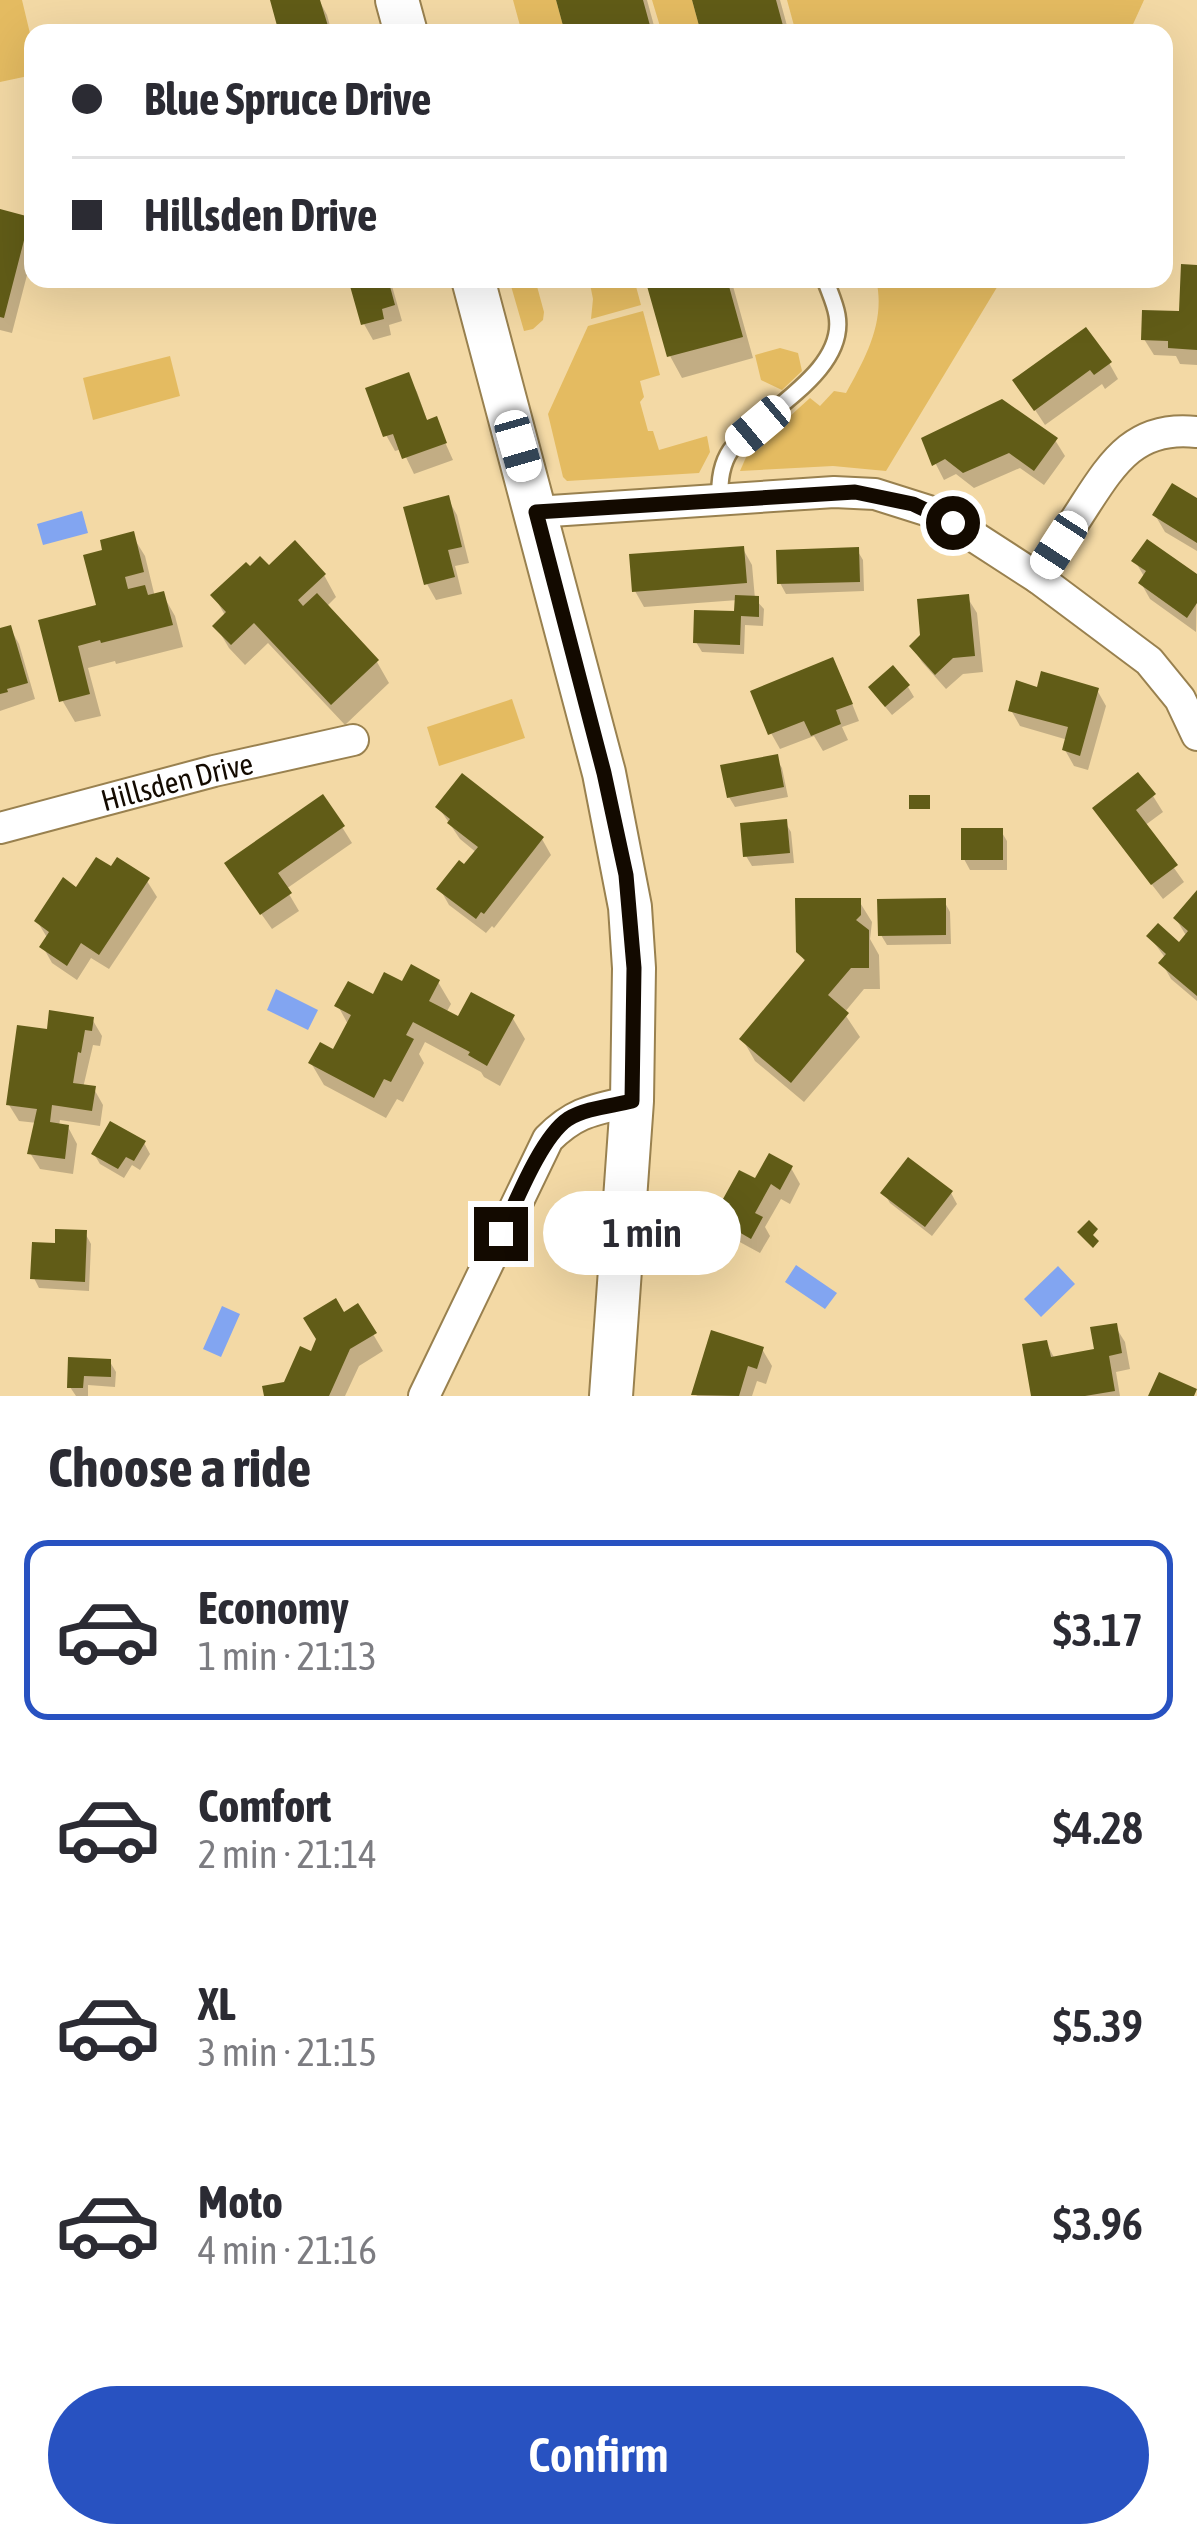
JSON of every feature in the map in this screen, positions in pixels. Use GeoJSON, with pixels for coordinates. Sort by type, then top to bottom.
{"type":"FeatureCollection","features":[{"type":"Feature","properties":{"kind":"main road"},"geometry":{"type":"LineString","coordinates":[[475,288],[604,773],[626,875],[634,968],[632,1101],[611,1396]]}},
{"type":"Feature","properties":{"kind":"street"},"geometry":{"type":"LineString","coordinates":[[1037,578],[1124,452],[1168,431],[1197,432]]}},
{"type":"Feature","properties":{"kind":"street"},"geometry":{"type":"LineString","coordinates":[[536,512],[834,492],[894,498],[953,523],[1149,661],[1180,699],[1197,735]]}},
{"type":"Feature","properties":{"kind":"street","name":"Hillsden Drive"},"geometry":{"type":"LineString","coordinates":[[0,827],[353,740]]}},
{"type":"Feature","properties":{"kind":"street"},"geometry":{"type":"LineString","coordinates":[[424,1396],[548,1139],[568,1120],[632,1101]]}},
{"type":"Feature","properties":{"kind":"lane"},"geometry":{"type":"LineString","coordinates":[[720,500],[719,475],[732,448],[809,382],[834,344],[838,319],[828,288]]}},
{"type":"Feature","properties":{"kind":"shaded area"},"geometry":{"type":"Polygon","coordinates":[[[0,0],[22,0],[28,24],[24,24],[24,77],[0,82],[0,0]]]}},
{"type":"Feature","properties":{"kind":"shaded area"},"geometry":{"type":"Polygon","coordinates":[[[513,0],[556,0],[563,24],[520,24],[513,0]]]}},
{"type":"Feature","properties":{"kind":"shaded area"},"geometry":{"type":"Polygon","coordinates":[[[652,0],[692,0],[699,24],[659,24],[652,0]]]}},
{"type":"Feature","properties":{"kind":"shaded area"},"geometry":{"type":"Polygon","coordinates":[[[787,0],[1144,0],[1133,24],[794,24],[787,0]]]}},
{"type":"Feature","properties":{"kind":"shaded area"},"geometry":{"type":"Polygon","coordinates":[[[512,288],[537,288],[543,320],[524,331],[512,288]]]}},
{"type":"Feature","properties":{"kind":"shaded area"},"geometry":{"type":"Polygon","coordinates":[[[591,288],[636,288],[641,305],[591,319],[591,288]]]}},
{"type":"Feature","properties":{"kind":"shaded area"},"geometry":{"type":"Polygon","coordinates":[[[877,288],[997,288],[886,471],[833,466],[740,471],[747,455],[810,398],[820,406],[834,391],[846,393],[867,352],[876,324],[877,288]]]}},
{"type":"Feature","properties":{"kind":"shaded area"},"geometry":{"type":"Polygon","coordinates":[[[643,311],[660,375],[640,381],[648,431],[653,431],[659,450],[707,436],[710,452],[699,473],[567,481],[548,414],[588,326],[643,311]]]}},
{"type":"Feature","properties":{"kind":"shaded area"},"geometry":{"type":"Polygon","coordinates":[[[780,348],[798,353],[802,371],[782,390],[761,380],[755,355],[780,348]]]}},
{"type":"Feature","properties":{"kind":"shaded area"},"geometry":{"type":"Polygon","coordinates":[[[170,356],[180,396],[93,420],[83,378],[170,356]]]}},
{"type":"Feature","properties":{"kind":"shaded area"},"geometry":{"type":"Polygon","coordinates":[[[512,699],[525,738],[439,766],[427,727],[512,699]]]}},
{"type":"Feature","properties":{"kind":"water"},"geometry":{"type":"Polygon","coordinates":[[[82,511],[88,533],[43,545],[37,524],[82,511]]]}},
{"type":"Feature","properties":{"kind":"water"},"geometry":{"type":"Polygon","coordinates":[[[276,989],[318,1010],[308,1030],[267,1010],[276,989]]]}},
{"type":"Feature","properties":{"kind":"water"},"geometry":{"type":"Polygon","coordinates":[[[796,1265],[837,1293],[825,1309],[785,1282],[796,1265]]]}},
{"type":"Feature","properties":{"kind":"water"},"geometry":{"type":"Polygon","coordinates":[[[1058,1266],[1075,1284],[1041,1317],[1024,1299],[1058,1266]]]}},
{"type":"Feature","properties":{"kind":"water"},"geometry":{"type":"Polygon","coordinates":[[[222,1306],[240,1314],[221,1357],[203,1349],[222,1306]]]}},
{"type":"Feature","properties":{"kind":"building"},"geometry":{"type":"Polygon","coordinates":[[[270,0],[320,0],[327,24],[277,24],[270,0]]]}},
{"type":"Feature","properties":{"kind":"building"},"geometry":{"type":"Polygon","coordinates":[[[556,0],[643,0],[650,24],[563,24],[556,0]]]}},
{"type":"Feature","properties":{"kind":"building"},"geometry":{"type":"Polygon","coordinates":[[[692,0],[776,0],[783,24],[699,24],[692,0]]]}},
{"type":"Feature","properties":{"kind":"building"},"geometry":{"type":"Polygon","coordinates":[[[0,209],[24,215],[24,240],[4,318],[0,317],[0,209]]]}},
{"type":"Feature","properties":{"kind":"building"},"geometry":{"type":"Polygon","coordinates":[[[1181,264],[1197,265],[1197,350],[1168,348],[1168,341],[1141,340],[1142,310],[1179,311],[1181,264]]]}},
{"type":"Feature","properties":{"kind":"building"},"geometry":{"type":"Polygon","coordinates":[[[351,288],[390,288],[395,305],[382,309],[384,319],[361,325],[351,288]]]}},
{"type":"Feature","properties":{"kind":"building"},"geometry":{"type":"Polygon","coordinates":[[[648,288],[729,288],[743,337],[667,357],[648,288]]]}},
{"type":"Feature","properties":{"kind":"building"},"geometry":{"type":"Polygon","coordinates":[[[1086,327],[1112,362],[1094,375],[1090,370],[1034,411],[1012,380],[1086,327]]]}},
{"type":"Feature","properties":{"kind":"building"},"geometry":{"type":"Polygon","coordinates":[[[409,372],[427,420],[437,416],[447,443],[402,459],[393,434],[383,437],[365,388],[409,372]]]}},
{"type":"Feature","properties":{"kind":"building"},"geometry":{"type":"Polygon","coordinates":[[[1002,399],[1058,438],[1034,471],[1009,453],[963,473],[945,459],[932,466],[921,438],[1002,399]]]}},
{"type":"Feature","properties":{"kind":"building"},"geometry":{"type":"Polygon","coordinates":[[[1172,483],[1197,498],[1197,543],[1152,515],[1172,483]]]}},
{"type":"Feature","properties":{"kind":"building"},"geometry":{"type":"Polygon","coordinates":[[[449,495],[462,547],[448,550],[455,577],[424,585],[403,507],[449,495]]]}},
{"type":"Feature","properties":{"kind":"building"},"geometry":{"type":"Polygon","coordinates":[[[134,531],[144,572],[125,577],[128,589],[145,585],[148,595],[164,591],[173,625],[78,646],[90,694],[59,702],[38,620],[96,605],[83,555],[102,550],[100,540],[134,531]]]}},
{"type":"Feature","properties":{"kind":"building"},"geometry":{"type":"Polygon","coordinates":[[[1147,539],[1197,574],[1197,603],[1187,618],[1138,583],[1146,571],[1131,561],[1147,539]]]}},
{"type":"Feature","properties":{"kind":"building"},"geometry":{"type":"Polygon","coordinates":[[[295,540],[326,574],[298,600],[303,606],[317,593],[379,660],[331,705],[254,623],[231,645],[212,626],[226,612],[210,595],[246,562],[250,566],[260,556],[269,565],[295,540]]]}},
{"type":"Feature","properties":{"kind":"building"},"geometry":{"type":"Polygon","coordinates":[[[744,546],[747,583],[632,592],[629,554],[744,546]]]}},
{"type":"Feature","properties":{"kind":"building"},"geometry":{"type":"Polygon","coordinates":[[[859,547],[860,582],[777,584],[776,550],[859,547]]]}},
{"type":"Feature","properties":{"kind":"building"},"geometry":{"type":"Polygon","coordinates":[[[969,594],[975,656],[953,658],[935,675],[909,646],[920,635],[917,599],[969,594]]]}},
{"type":"Feature","properties":{"kind":"building"},"geometry":{"type":"Polygon","coordinates":[[[735,595],[759,596],[759,617],[741,616],[740,645],[693,643],[694,610],[734,611],[735,595]]]}},
{"type":"Feature","properties":{"kind":"building"},"geometry":{"type":"Polygon","coordinates":[[[11,625],[28,683],[0,694],[0,628],[11,625]]]}},
{"type":"Feature","properties":{"kind":"building"},"geometry":{"type":"Polygon","coordinates":[[[833,657],[853,704],[836,710],[841,724],[811,736],[804,721],[768,735],[750,691],[833,657]]]}},
{"type":"Feature","properties":{"kind":"building"},"geometry":{"type":"Polygon","coordinates":[[[893,665],[910,685],[885,707],[868,687],[893,665]]]}},
{"type":"Feature","properties":{"kind":"building"},"geometry":{"type":"Polygon","coordinates":[[[1041,671],[1099,688],[1080,756],[1062,750],[1068,727],[1008,711],[1016,680],[1037,687],[1041,671]]]}},
{"type":"Feature","properties":{"kind":"building"},"geometry":{"type":"Polygon","coordinates":[[[778,754],[784,787],[727,798],[720,765],[778,754]]]}},
{"type":"Feature","properties":{"kind":"building"},"geometry":{"type":"Polygon","coordinates":[[[1138,772],[1156,794],[1136,810],[1178,865],[1151,885],[1092,808],[1138,772]]]}},
{"type":"Feature","properties":{"kind":"building"},"geometry":{"type":"Polygon","coordinates":[[[462,773],[544,837],[476,919],[436,889],[459,860],[464,864],[478,847],[435,807],[462,773]]]}},
{"type":"Feature","properties":{"kind":"building"},"geometry":{"type":"Polygon","coordinates":[[[323,794],[345,826],[278,873],[292,893],[260,915],[224,863],[323,794]]]}},
{"type":"Feature","properties":{"kind":"building"},"geometry":{"type":"Polygon","coordinates":[[[909,795],[930,795],[930,809],[909,809],[909,795]]]}},
{"type":"Feature","properties":{"kind":"building"},"geometry":{"type":"Polygon","coordinates":[[[787,819],[790,853],[743,857],[740,823],[787,819]]]}},
{"type":"Feature","properties":{"kind":"building"},"geometry":{"type":"Polygon","coordinates":[[[961,828],[1003,828],[1003,860],[961,860],[961,828]]]}},
{"type":"Feature","properties":{"kind":"building"},"geometry":{"type":"Polygon","coordinates":[[[96,857],[111,866],[117,857],[150,878],[99,955],[81,943],[67,966],[39,947],[49,932],[34,921],[63,877],[76,887],[96,857]]]}},
{"type":"Feature","properties":{"kind":"building"},"geometry":{"type":"Polygon","coordinates":[[[1197,890],[1197,996],[1158,963],[1166,954],[1146,936],[1158,923],[1179,942],[1188,931],[1173,918],[1197,890]]]}},
{"type":"Feature","properties":{"kind":"building"},"geometry":{"type":"Polygon","coordinates":[[[795,898],[861,898],[861,915],[856,920],[869,930],[869,968],[851,968],[828,995],[849,1013],[791,1083],[739,1039],[805,960],[796,952],[795,898]]]}},
{"type":"Feature","properties":{"kind":"building"},"geometry":{"type":"Polygon","coordinates":[[[946,898],[946,935],[878,936],[877,899],[946,898]]]}},
{"type":"Feature","properties":{"kind":"building"},"geometry":{"type":"Polygon","coordinates":[[[411,964],[440,980],[429,1001],[458,1016],[471,992],[515,1015],[487,1066],[413,1022],[406,1035],[414,1039],[391,1082],[384,1079],[374,1098],[308,1063],[320,1042],[333,1049],[351,1015],[334,1006],[348,981],[373,994],[384,972],[402,981],[411,964]]]}},
{"type":"Feature","properties":{"kind":"building"},"geometry":{"type":"Polygon","coordinates":[[[49,1010],[94,1017],[92,1031],[85,1030],[78,1052],[73,1083],[96,1086],[92,1111],[52,1105],[50,1122],[69,1125],[65,1159],[27,1154],[37,1109],[6,1105],[17,1025],[47,1029],[49,1010]]]}},
{"type":"Feature","properties":{"kind":"building"},"geometry":{"type":"Polygon","coordinates":[[[110,1121],[146,1141],[134,1161],[126,1157],[118,1169],[91,1154],[110,1121]]]}},
{"type":"Feature","properties":{"kind":"building"},"geometry":{"type":"Polygon","coordinates":[[[769,1153],[793,1166],[780,1190],[771,1184],[755,1213],[763,1217],[751,1239],[713,1217],[739,1170],[755,1178],[769,1153]]]}},
{"type":"Feature","properties":{"kind":"building"},"geometry":{"type":"Polygon","coordinates":[[[908,1157],[953,1191],[925,1227],[880,1193],[908,1157]]]}},
{"type":"Feature","properties":{"kind":"building"},"geometry":{"type":"Polygon","coordinates":[[[1089,1220],[1098,1229],[1093,1235],[1099,1241],[1093,1248],[1077,1232],[1089,1220]]]}},
{"type":"Feature","properties":{"kind":"building"},"geometry":{"type":"Polygon","coordinates":[[[55,1229],[87,1230],[85,1282],[30,1279],[32,1242],[55,1243],[55,1229]]]}},
{"type":"Feature","properties":{"kind":"building"},"geometry":{"type":"Polygon","coordinates":[[[336,1298],[344,1312],[358,1303],[377,1333],[350,1349],[329,1396],[264,1396],[262,1386],[284,1382],[300,1346],[311,1351],[316,1339],[303,1318],[336,1298]]]}},
{"type":"Feature","properties":{"kind":"building"},"geometry":{"type":"Polygon","coordinates":[[[1117,1323],[1122,1353],[1109,1356],[1115,1391],[1031,1396],[1022,1344],[1047,1340],[1051,1357],[1094,1349],[1090,1327],[1117,1323]]]}},
{"type":"Feature","properties":{"kind":"building"},"geometry":{"type":"Polygon","coordinates":[[[711,1330],[764,1347],[757,1369],[748,1366],[739,1396],[691,1395],[711,1330]]]}},
{"type":"Feature","properties":{"kind":"building"},"geometry":{"type":"Polygon","coordinates":[[[68,1357],[111,1359],[111,1377],[84,1376],[83,1388],[67,1388],[68,1357]]]}},
{"type":"Feature","properties":{"kind":"building"},"geometry":{"type":"Polygon","coordinates":[[[1159,1372],[1197,1389],[1194,1396],[1148,1396],[1159,1372]]]}},
{"type":"Feature","properties":{"kind":"route"},"geometry":{"type":"LineString","coordinates":[[501,1234],[548,1139],[568,1120],[632,1101],[634,968],[626,875],[536,512],[855,492],[913,504],[953,523]]}}]}
